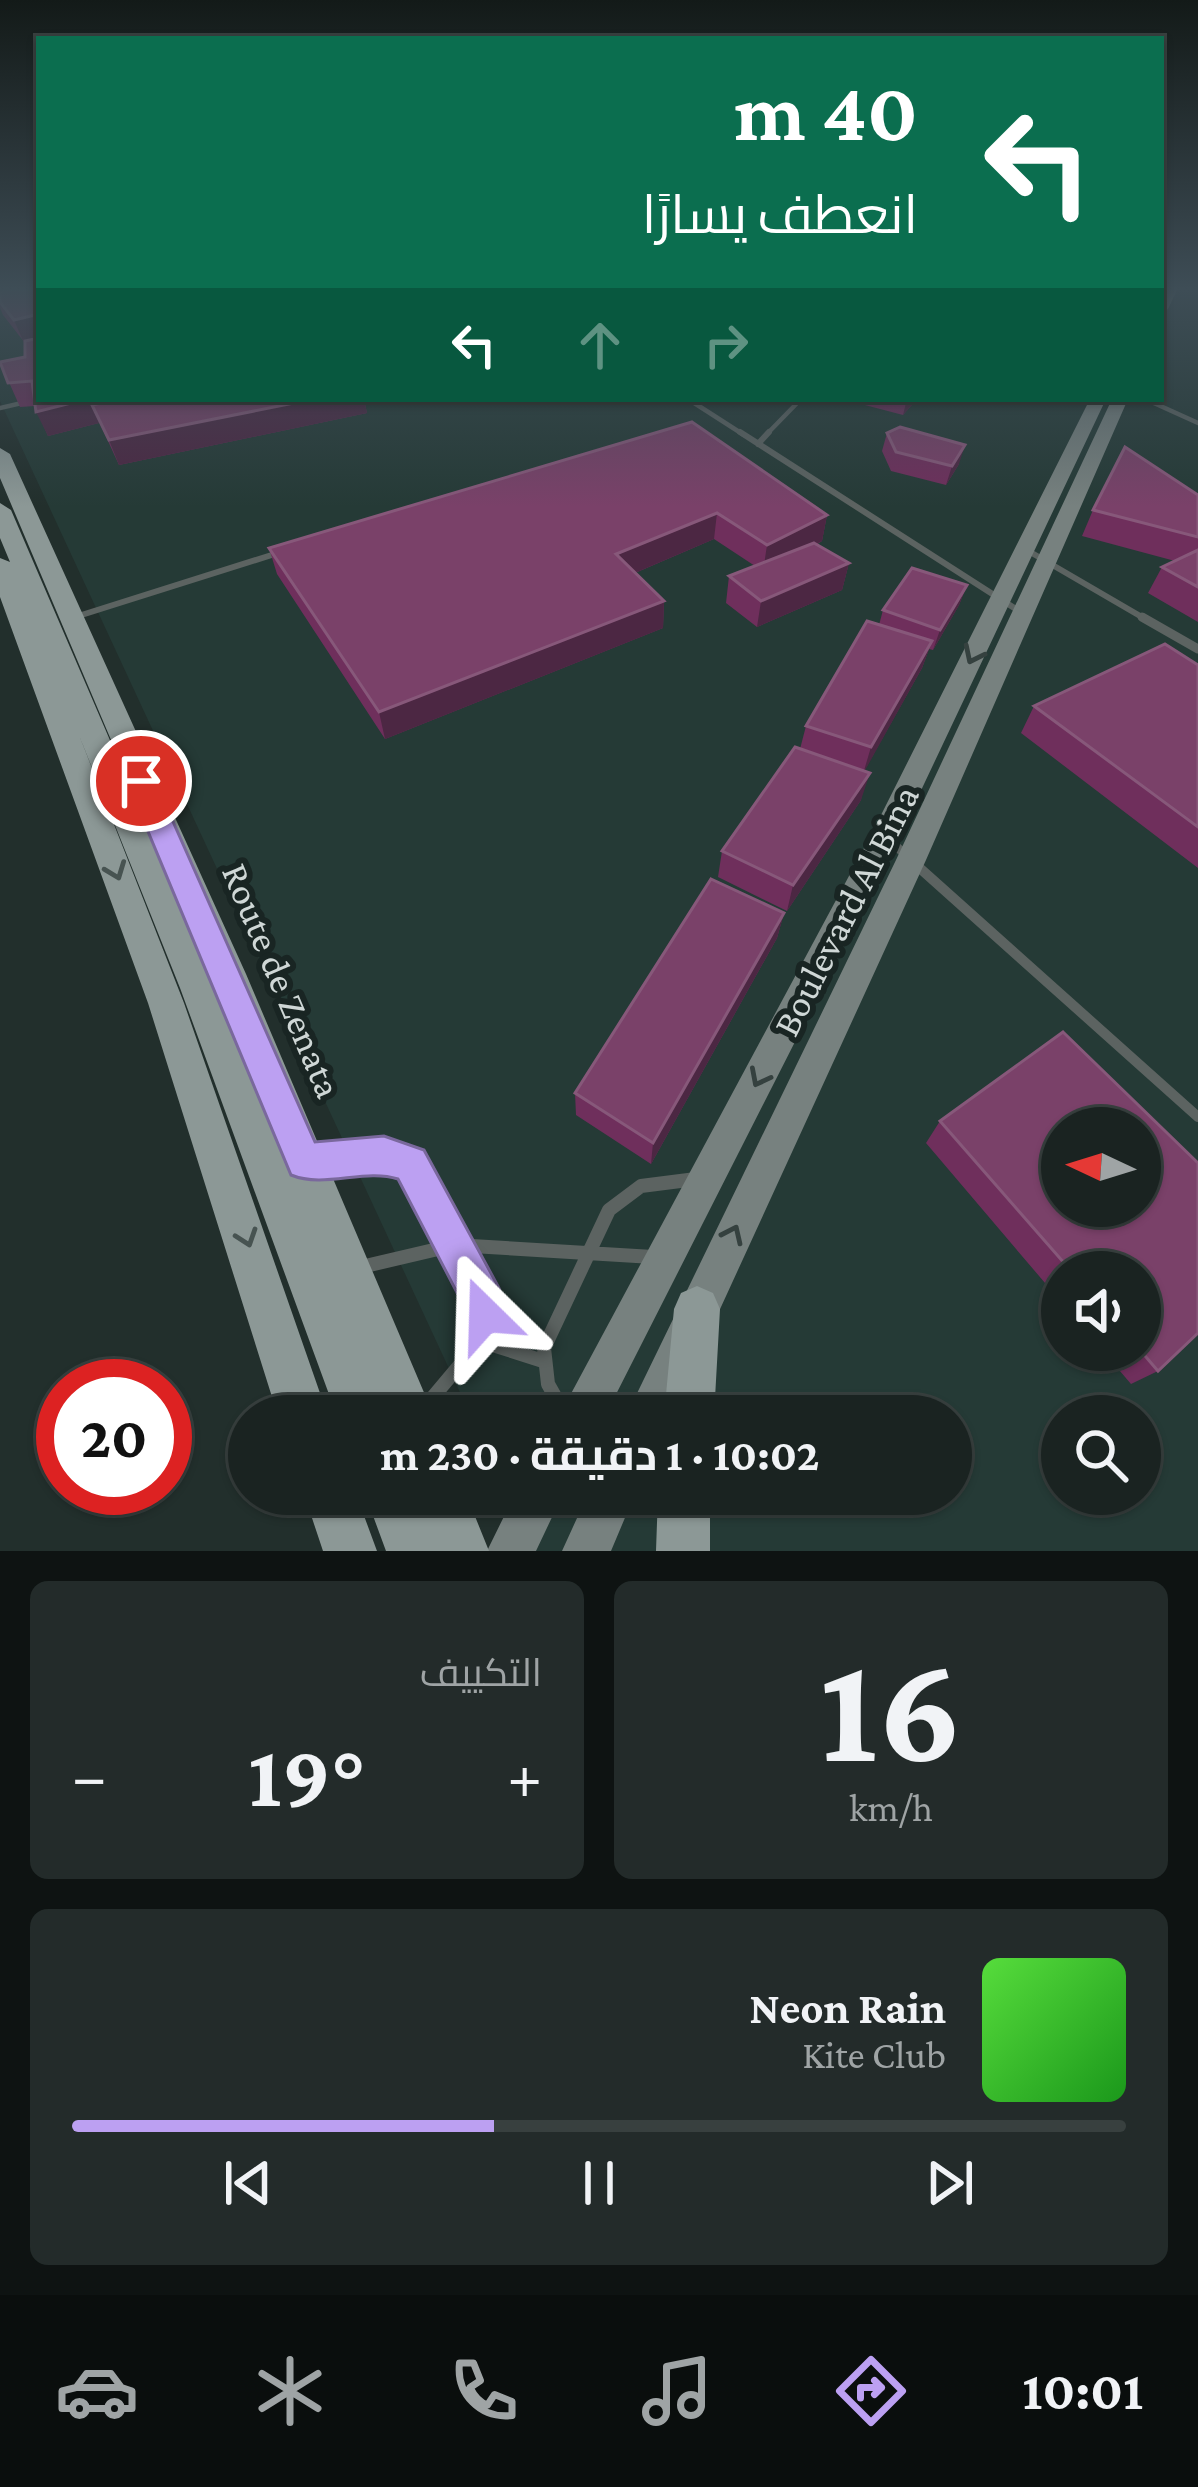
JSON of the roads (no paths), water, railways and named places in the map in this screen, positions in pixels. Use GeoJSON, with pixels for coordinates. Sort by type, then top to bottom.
{"type":"FeatureCollection","features":[{"type":"Feature","properties":{"kind":"main road","name":"Boulevard Al Bina"},"geometry":{"type":"LineString","coordinates":[[1037,554],[1097,402]]}},
{"type":"Feature","properties":{"kind":"main road","name":"Boulevard Al Bina"},"geometry":{"type":"LineString","coordinates":[[592,1395],[1118,402]]}},
{"type":"Feature","properties":{"kind":"main road","name":"Route de Zenata"},"geometry":{"type":"LineString","coordinates":[[0,454],[404,1395]]}},
{"type":"Feature","properties":{"kind":"main road","name":"Route de Zenata"},"geometry":{"type":"LineString","coordinates":[[0,476],[216,980],[383,1395]]}},
{"type":"Feature","properties":{"kind":"main road","name":"Route de Zenata"},"geometry":{"type":"LineString","coordinates":[[0,510],[198,988],[354,1395]]}},
{"type":"Feature","properties":{"kind":"main road"},"geometry":{"type":"LineString","coordinates":[[0,565],[166,1003],[296,1395]]}},
{"type":"Feature","properties":{"kind":"main road","name":"Boulevard Al Bina"},"geometry":{"type":"LineString","coordinates":[[658,1395],[911,860],[1011,607]]}},
{"type":"Feature","properties":{"kind":"main road"},"geometry":{"type":"LineString","coordinates":[[691,1395],[697,1309]]}},
{"type":"Feature","properties":{"kind":"main road"},"geometry":{"type":"LineString","coordinates":[[337,1515],[350,1551]]}},
{"type":"Feature","properties":{"kind":"main road"},"geometry":{"type":"LineString","coordinates":[[399,1515],[412,1551]]}},
{"type":"Feature","properties":{"kind":"main road"},"geometry":{"type":"LineString","coordinates":[[430,1515],[444,1551]]}},
{"type":"Feature","properties":{"kind":"main road"},"geometry":{"type":"LineString","coordinates":[[448,1515],[462,1551]]}},
{"type":"Feature","properties":{"kind":"main road"},"geometry":{"type":"LineString","coordinates":[[511,1551],[529,1515]]}},
{"type":"Feature","properties":{"kind":"main road"},"geometry":{"type":"LineString","coordinates":[[586,1551],[602,1515]]}},
{"type":"Feature","properties":{"kind":"main road"},"geometry":{"type":"LineString","coordinates":[[683,1551],[684,1515]]}},
{"type":"Feature","properties":{"kind":"lane"},"geometry":{"type":"LineString","coordinates":[[0,408],[36,400]]}},
{"type":"Feature","properties":{"kind":"lane"},"geometry":{"type":"LineString","coordinates":[[693,402],[1011,607]]}},
{"type":"Feature","properties":{"kind":"lane"},"geometry":{"type":"LineString","coordinates":[[758,444],[798,402]]}},
{"type":"Feature","properties":{"kind":"lane"},"geometry":{"type":"LineString","coordinates":[[1152,402],[1198,423]]}},
{"type":"Feature","properties":{"kind":"lane"},"geometry":{"type":"LineString","coordinates":[[72,618],[298,547]]}},
{"type":"Feature","properties":{"kind":"lane"},"geometry":{"type":"LineString","coordinates":[[1037,554],[1198,649]]}},
{"type":"Feature","properties":{"kind":"lane"},"geometry":{"type":"LineString","coordinates":[[885,837],[1198,1117]]}},
{"type":"Feature","properties":{"kind":"lane"},"geometry":{"type":"LineString","coordinates":[[305,1161],[403,1159],[418,1170],[484,1303],[480,1341],[432,1395]]}},
{"type":"Feature","properties":{"kind":"lane"},"geometry":{"type":"LineString","coordinates":[[554,1395],[543,1361],[548,1336],[609,1210],[630,1191],[707,1178]]}},
{"type":"Feature","properties":{"kind":"lane"},"geometry":{"type":"LineString","coordinates":[[349,1269],[455,1245],[664,1258]]}},
{"type":"Feature","properties":{"kind":"lane"},"geometry":{"type":"LineString","coordinates":[[480,1341],[543,1361]]}}]}
